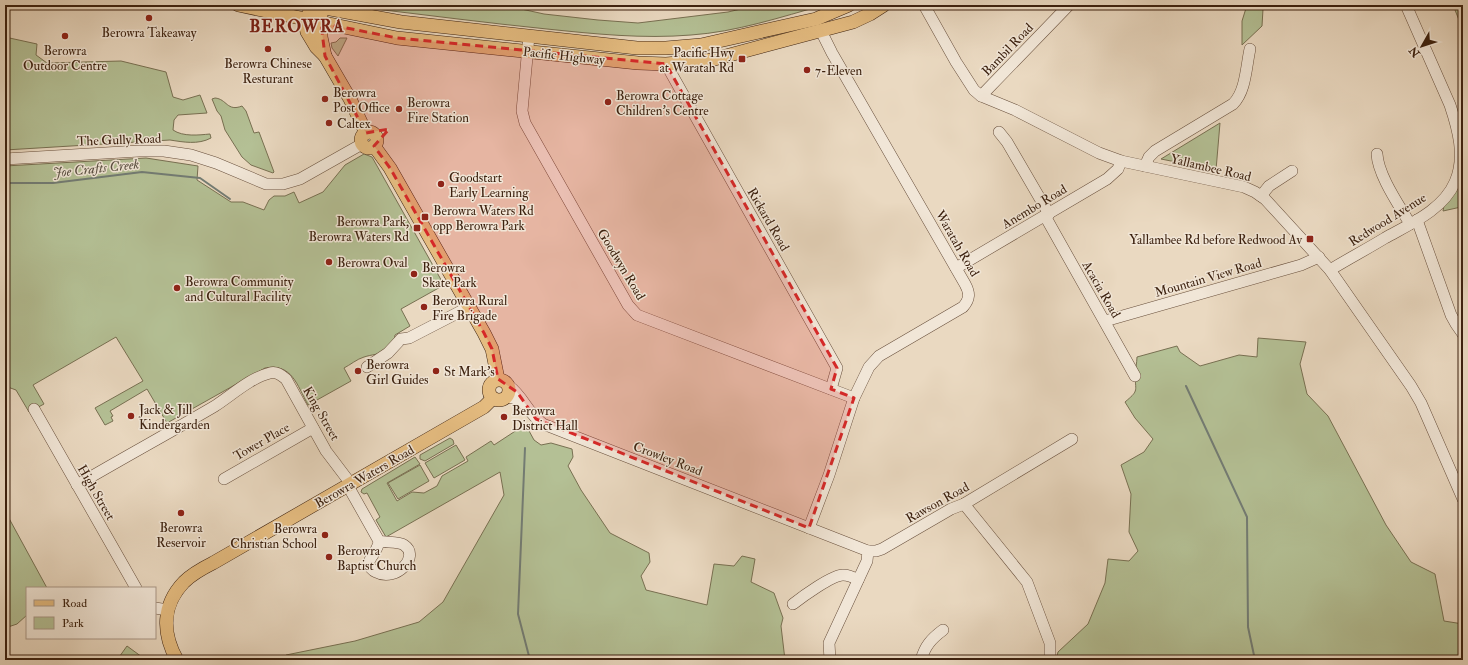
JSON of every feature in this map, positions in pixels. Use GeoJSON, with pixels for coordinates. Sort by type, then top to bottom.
{"type":"FeatureCollection","features":[{"type":"Feature","properties":{"kind":"main road","name":"Pacific Highway"},"geometry":{"type":"LineString","coordinates":[[238,5],[397,38],[638,63],[666,64],[711,60],[821,31],[853,22],[884,5]]}},
{"type":"Feature","properties":{"kind":"main road","name":"Pacific Highway"},"geometry":{"type":"LineString","coordinates":[[314,6],[401,22],[637,48],[666,48],[701,45],[822,17],[849,5]]}},
{"type":"Feature","properties":{"kind":"main road"},"geometry":{"type":"LineString","coordinates":[[314,6],[308,20],[307,32],[316,47],[325,56],[350,99],[367,141],[390,168],[492,349],[504,387],[500,400],[493,398],[489,393],[489,387],[492,382],[504,387]]}},
{"type":"Feature","properties":{"kind":"main road"},"geometry":{"type":"LineString","coordinates":[[314,6],[321,23],[321,36],[325,56]]}},
{"type":"Feature","properties":{"kind":"main road","name":"Berowra Waters Road"},"geometry":{"type":"LineString","coordinates":[[177,660],[167,639],[166,627],[161,609],[185,581],[196,572],[484,407],[493,398]]}},
{"type":"Feature","properties":{"kind":"street","name":"Yallambee Road"},"geometry":{"type":"LineString","coordinates":[[924,5],[970,85],[981,96],[1015,110],[1100,153],[1121,161],[1244,187],[1261,196],[1330,270],[1416,395],[1463,499]]}},
{"type":"Feature","properties":{"kind":"street","name":"Bambil Road"},"geometry":{"type":"LineString","coordinates":[[981,96],[1069,5]]}},
{"type":"Feature","properties":{"kind":"street","name":"Redwood Avenue"},"geometry":{"type":"LineString","coordinates":[[1330,270],[1414,222],[1442,199],[1455,182],[1459,168],[1460,151],[1455,122],[1450,105],[1406,5]]}},
{"type":"Feature","properties":{"kind":"street","name":"Waratah Road"},"geometry":{"type":"LineString","coordinates":[[809,528],[829,476],[854,398],[869,367],[879,356],[958,310],[966,303],[968,299],[968,289],[832,53],[821,31]]}},
{"type":"Feature","properties":{"kind":"street","name":"Goodwyn Road"},"geometry":{"type":"LineString","coordinates":[[529,36],[522,111],[525,123],[628,306],[637,315],[854,398]]}},
{"type":"Feature","properties":{"kind":"street"},"geometry":{"type":"LineString","coordinates":[[1146,166],[1149,157],[1155,151],[1233,104],[1238,99],[1242,91],[1250,49]]}},
{"type":"Feature","properties":{"kind":"street","name":"Rickard Road"},"geometry":{"type":"LineString","coordinates":[[666,64],[837,368],[831,389]]}},
{"type":"Feature","properties":{"kind":"street","name":"Acacia Road"},"geometry":{"type":"LineString","coordinates":[[999,132],[1007,142],[1135,376]]}},
{"type":"Feature","properties":{"kind":"street","name":"The Gully Road"},"geometry":{"type":"LineString","coordinates":[[5,159],[139,151],[164,151],[191,155],[216,163],[266,184],[275,185],[291,183],[300,179],[367,141]]}},
{"type":"Feature","properties":{"kind":"street"},"geometry":{"type":"LineString","coordinates":[[1377,154],[1377,163],[1382,174],[1414,222],[1451,315],[1463,334]]}},
{"type":"Feature","properties":{"kind":"street","name":"Anembo Road"},"geometry":{"type":"LineString","coordinates":[[956,268],[1107,179],[1118,169],[1121,161]]}},
{"type":"Feature","properties":{"kind":"street"},"geometry":{"type":"LineString","coordinates":[[1261,196],[1268,186],[1292,171]]}},
{"type":"Feature","properties":{"kind":"street","name":"Mountain View Road"},"geometry":{"type":"LineString","coordinates":[[1105,321],[1300,265],[1318,257]]}},
{"type":"Feature","properties":{"kind":"street"},"geometry":{"type":"LineString","coordinates":[[367,367],[388,353],[401,339],[409,338],[469,307]]}},
{"type":"Feature","properties":{"kind":"street","name":"King Street"},"geometry":{"type":"LineString","coordinates":[[77,485],[215,405],[260,377],[274,372],[282,376],[288,384],[326,450],[349,485],[379,541]]}},
{"type":"Feature","properties":{"kind":"street","name":"Crowley Road"},"geometry":{"type":"LineString","coordinates":[[504,387],[517,392],[536,419],[543,424],[809,528]]}},
{"type":"Feature","properties":{"kind":"street","name":"High Street"},"geometry":{"type":"LineString","coordinates":[[34,409],[135,587]]}},
{"type":"Feature","properties":{"kind":"street","name":"Tower Place"},"geometry":{"type":"LineString","coordinates":[[224,479],[313,428]]}},
{"type":"Feature","properties":{"kind":"street","name":"Rawson Road"},"geometry":{"type":"LineString","coordinates":[[868,551],[882,549],[964,504],[1072,439]]}},
{"type":"Feature","properties":{"kind":"street"},"geometry":{"type":"LineString","coordinates":[[964,504],[1027,582],[1050,643],[1050,660]]}},
{"type":"Feature","properties":{"kind":"street"},"geometry":{"type":"LineString","coordinates":[[809,528],[868,551],[867,561],[829,643],[830,660]]}},
{"type":"Feature","properties":{"kind":"street"},"geometry":{"type":"LineString","coordinates":[[793,604],[806,593],[839,575],[849,575],[858,580]]}},
{"type":"Feature","properties":{"kind":"street"},"geometry":{"type":"LineString","coordinates":[[921,660],[927,644],[933,637],[943,630]]}},
{"type":"Feature","properties":{"kind":"highlighted area"},"geometry":{"type":"Polygon","coordinates":[[[321,23],[397,38],[666,64],[837,368],[831,389],[854,398],[809,528],[536,419],[517,392],[498,379],[492,349],[484,333],[390,168],[374,146],[389,129],[366,133],[325,56],[321,23]]]}},
{"type":"Feature","properties":{"kind":"green space"},"geometry":{"type":"Polygon","coordinates":[[[356,5],[503,5],[544,14],[638,23],[728,12],[758,5],[824,5],[725,31],[691,35],[637,36],[524,27],[367,8],[356,5]]]}},
{"type":"Feature","properties":{"kind":"green space"},"geometry":{"type":"Polygon","coordinates":[[[1247,5],[1267,5],[1263,9],[1262,26],[1242,45],[1242,21],[1247,5]]]}},
{"type":"Feature","properties":{"kind":"green space"},"geometry":{"type":"Polygon","coordinates":[[[1453,5],[1463,5],[1463,30],[1453,5]]]}},
{"type":"Feature","properties":{"kind":"green space"},"geometry":{"type":"Polygon","coordinates":[[[5,37],[37,44],[36,55],[47,63],[121,61],[166,72],[173,97],[183,100],[200,95],[207,113],[178,115],[174,120],[173,130],[186,135],[210,134],[211,138],[201,142],[170,140],[5,150],[5,37]]]}},
{"type":"Feature","properties":{"kind":"green space"},"geometry":{"type":"Polygon","coordinates":[[[340,38],[347,38],[338,56],[332,48],[331,43],[336,42],[340,38]]]}},
{"type":"Feature","properties":{"kind":"green space"},"geometry":{"type":"Polygon","coordinates":[[[215,98],[233,107],[242,106],[246,111],[254,133],[259,132],[274,172],[273,173],[251,165],[242,157],[225,130],[221,116],[212,99],[215,98]]]}},
{"type":"Feature","properties":{"kind":"green space"},"geometry":{"type":"Polygon","coordinates":[[[1220,123],[1216,170],[1161,159],[1220,123]]]}},
{"type":"Feature","properties":{"kind":"green space"},"geometry":{"type":"Polygon","coordinates":[[[364,154],[372,157],[444,285],[401,309],[410,326],[395,335],[391,347],[388,350],[361,358],[344,368],[351,381],[308,405],[297,383],[288,372],[274,367],[265,368],[167,423],[147,389],[110,411],[113,416],[111,417],[113,421],[105,425],[95,408],[143,381],[116,337],[33,385],[44,404],[29,412],[16,390],[5,386],[5,166],[146,158],[198,166],[197,180],[231,202],[243,202],[264,210],[269,200],[274,196],[285,196],[294,192],[299,203],[323,192],[345,165],[364,154]]]}},
{"type":"Feature","properties":{"kind":"green space"},"geometry":{"type":"Polygon","coordinates":[[[1463,172],[1463,210],[1461,207],[1443,211],[1444,206],[1463,172]]]}},
{"type":"Feature","properties":{"kind":"green space"},"geometry":{"type":"Polygon","coordinates":[[[1258,338],[1306,342],[1300,364],[1307,394],[1328,416],[1386,525],[1411,562],[1435,574],[1444,621],[1463,624],[1463,660],[1056,660],[1058,652],[1088,624],[1105,583],[1108,559],[1129,561],[1138,551],[1129,532],[1131,494],[1121,465],[1144,452],[1153,439],[1135,418],[1125,402],[1135,391],[1137,357],[1177,346],[1180,352],[1200,366],[1239,355],[1257,357],[1258,338]]]}},
{"type":"Feature","properties":{"kind":"green space"},"geometry":{"type":"Polygon","coordinates":[[[520,428],[528,429],[534,440],[541,445],[551,443],[572,449],[573,457],[568,466],[581,490],[610,533],[649,553],[650,562],[641,576],[646,590],[707,605],[714,564],[734,566],[742,556],[755,559],[751,582],[774,593],[783,618],[781,626],[785,660],[287,660],[286,655],[355,641],[419,622],[443,602],[504,495],[500,472],[386,537],[376,520],[380,517],[367,493],[364,494],[361,492],[362,489],[415,457],[420,464],[387,483],[397,501],[412,492],[424,493],[437,486],[442,476],[468,461],[466,457],[491,441],[494,445],[520,428]]]}},
{"type":"Feature","properties":{"kind":"green space"},"geometry":{"type":"Polygon","coordinates":[[[450,438],[453,440],[454,444],[425,461],[420,459],[420,455],[450,438]]]}},
{"type":"Feature","properties":{"kind":"green space"},"geometry":{"type":"Polygon","coordinates":[[[456,445],[465,460],[434,478],[425,463],[456,445]]]}},
{"type":"Feature","properties":{"kind":"green space"},"geometry":{"type":"Polygon","coordinates":[[[420,465],[429,481],[398,499],[388,483],[420,465]]]}},
{"type":"Feature","properties":{"kind":"green space"},"geometry":{"type":"Polygon","coordinates":[[[5,511],[46,587],[26,587],[26,616],[17,624],[5,628],[5,511]]]}},
{"type":"Feature","properties":{"kind":"green space"},"geometry":{"type":"Polygon","coordinates":[[[127,646],[142,657],[140,660],[117,660],[127,646]]]}},
{"type":"Feature","properties":{"kind":"waterway","name":"Joe Crafts Creek"},"geometry":{"type":"LineString","coordinates":[[5,183],[53,183],[142,172],[200,178],[230,199]]}},
{"type":"Feature","properties":{"kind":"waterway"},"geometry":{"type":"LineString","coordinates":[[1186,386],[1247,517],[1248,627],[1255,660]]}},
{"type":"Feature","properties":{"kind":"waterway"},"geometry":{"type":"LineString","coordinates":[[525,448],[518,614],[530,660]]}},
{"type":"Feature","properties":{"kind":"place","name":"Berowra Takeaway"},"geometry":{"type":"Point","coordinates":[149,18]}},
{"type":"Feature","properties":{"kind":"place","name":"Berowra Outdoor Centre"},"geometry":{"type":"Point","coordinates":[65,36]}},
{"type":"Feature","properties":{"kind":"place","name":"Berowra Chinese Resturant"},"geometry":{"type":"Point","coordinates":[268,49]}},
{"type":"Feature","properties":{"kind":"place","name":"Pacific Hwy at Waratah Rd"},"geometry":{"type":"Point","coordinates":[742,59]}},
{"type":"Feature","properties":{"kind":"place","name":"7-Eleven"},"geometry":{"type":"Point","coordinates":[807,70]}},
{"type":"Feature","properties":{"kind":"place","name":"Berowra Post Office"},"geometry":{"type":"Point","coordinates":[325,99]}},
{"type":"Feature","properties":{"kind":"place","name":"Berowra Cottage Children's Centre"},"geometry":{"type":"Point","coordinates":[608,102]}},
{"type":"Feature","properties":{"kind":"place","name":"Berowra Fire Station"},"geometry":{"type":"Point","coordinates":[399,109]}},
{"type":"Feature","properties":{"kind":"place","name":"Caltex"},"geometry":{"type":"Point","coordinates":[329,123]}},
{"type":"Feature","properties":{"kind":"place","name":"Goodstart Early Learning"},"geometry":{"type":"Point","coordinates":[441,184]}},
{"type":"Feature","properties":{"kind":"place","name":"Berowra Waters Rd opp Berowra Park"},"geometry":{"type":"Point","coordinates":[425,217]}},
{"type":"Feature","properties":{"kind":"place","name":"Berowra Park, Berowra Waters Rd"},"geometry":{"type":"Point","coordinates":[417,228]}},
{"type":"Feature","properties":{"kind":"place","name":"Yallambee Rd before Redwood Av"},"geometry":{"type":"Point","coordinates":[1310,239]}},
{"type":"Feature","properties":{"kind":"place","name":"Berowra Oval"},"geometry":{"type":"Point","coordinates":[329,262]}},
{"type":"Feature","properties":{"kind":"place","name":"Berowra Skate Park"},"geometry":{"type":"Point","coordinates":[414,274]}},
{"type":"Feature","properties":{"kind":"place","name":"Berowra Community and Cultural Facility"},"geometry":{"type":"Point","coordinates":[177,288]}},
{"type":"Feature","properties":{"kind":"place","name":"Berowra Rural Fire Brigade"},"geometry":{"type":"Point","coordinates":[424,307]}},
{"type":"Feature","properties":{"kind":"place","name":"Berowra Girl Guides"},"geometry":{"type":"Point","coordinates":[358,371]}},
{"type":"Feature","properties":{"kind":"place","name":"St Mark's"},"geometry":{"type":"Point","coordinates":[436,371]}},
{"type":"Feature","properties":{"kind":"place","name":"Jack & Jill Kindergarden"},"geometry":{"type":"Point","coordinates":[131,416]}},
{"type":"Feature","properties":{"kind":"place","name":"Berowra District Hall"},"geometry":{"type":"Point","coordinates":[504,417]}},
{"type":"Feature","properties":{"kind":"place","name":"Berowra Reservoir"},"geometry":{"type":"Point","coordinates":[181,513]}},
{"type":"Feature","properties":{"kind":"place","name":"Berowra Christian School"},"geometry":{"type":"Point","coordinates":[325,535]}},
{"type":"Feature","properties":{"kind":"place","name":"Berowra Baptist Church"},"geometry":{"type":"Point","coordinates":[329,557]}},
{"type":"Feature","properties":{"kind":"district","name":"BEROWRA"},"geometry":{"type":"Point","coordinates":[297,26]}}]}
